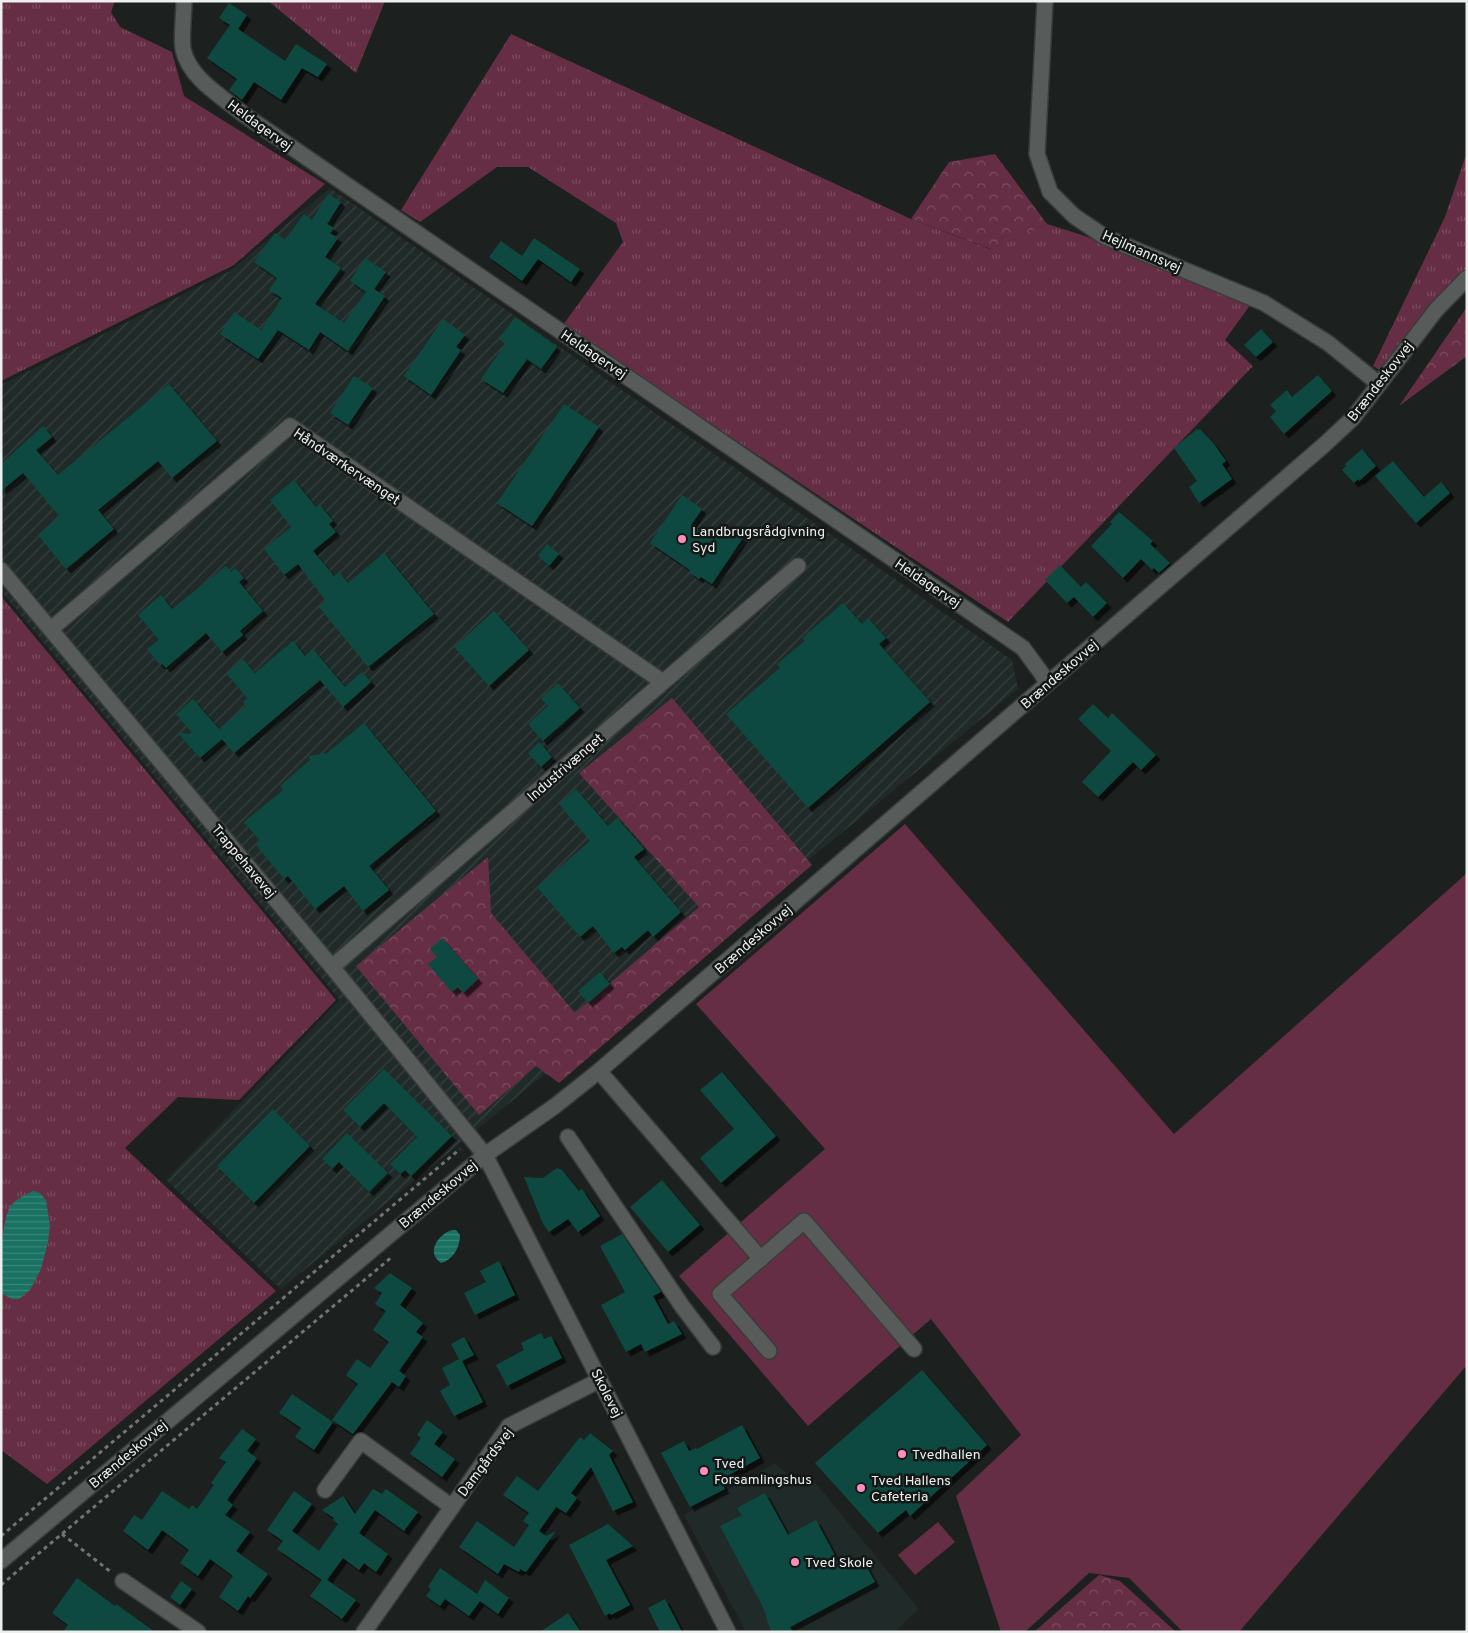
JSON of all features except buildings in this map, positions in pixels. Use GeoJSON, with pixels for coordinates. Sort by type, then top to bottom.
{"type":"FeatureCollection","features":[{"type":"Feature","properties":{"kind":"street","name":"Heldagervej"},"geometry":{"type":"LineString","coordinates":[[184,1],[183,46],[187,63],[203,82],[243,114],[1023,648],[1047,684]]}},
{"type":"Feature","properties":{"kind":"street","name":"Hejlmannsvej"},"geometry":{"type":"LineString","coordinates":[[1044,1],[1037,154],[1050,192],[1074,216],[1105,237],[1264,303],[1328,343],[1379,384]]}},
{"type":"Feature","properties":{"kind":"street","name":"Brændeskovvej"},"geometry":{"type":"LineString","coordinates":[[1,1561],[485,1155],[599,1071],[1324,445],[1353,418],[1436,310],[1467,278]]}},
{"type":"Feature","properties":{"kind":"street","name":"Håndværkervænget"},"geometry":{"type":"LineString","coordinates":[[51,629],[290,426],[663,682]]}},
{"type":"Feature","properties":{"kind":"street","name":"Industrivænget"},"geometry":{"type":"LineString","coordinates":[[332,967],[798,566]]}},
{"type":"Feature","properties":{"kind":"street","name":"Trappehavevej"},"geometry":{"type":"LineString","coordinates":[[1,570],[332,967],[485,1155]]}},
{"type":"Feature","properties":{"kind":"street"},"geometry":{"type":"LineString","coordinates":[[599,1071],[761,1259]]}},
{"type":"Feature","properties":{"kind":"street"},"geometry":{"type":"LineString","coordinates":[[568,1137],[682,1306],[713,1347]]}},
{"type":"Feature","properties":{"kind":"street","name":"Skolevej"},"geometry":{"type":"LineString","coordinates":[[485,1155],[728,1632]]}},
{"type":"Feature","properties":{"kind":"street"},"geometry":{"type":"LineString","coordinates":[[769,1351],[720,1294],[804,1221],[914,1349]]}},
{"type":"Feature","properties":{"kind":"street","name":"Damgårdsvej"},"geometry":{"type":"LineString","coordinates":[[364,1632],[509,1426],[600,1380]]}},
{"type":"Feature","properties":{"kind":"street","name":"Damgårdsvej"},"geometry":{"type":"LineString","coordinates":[[326,1490],[362,1441],[452,1507]]}},
{"type":"Feature","properties":{"kind":"street"},"geometry":{"type":"LineString","coordinates":[[124,1581],[198,1632]]}},
{"type":"Feature","properties":{"kind":"path"},"geometry":{"type":"LineString","coordinates":[[1,1536],[472,1139]]}},
{"type":"Feature","properties":{"kind":"path"},"geometry":{"type":"LineString","coordinates":[[1,1586],[395,1254]]}},
{"type":"Feature","properties":{"kind":"path"},"geometry":{"type":"LineString","coordinates":[[62,1534],[124,1581]]}},
{"type":"Feature","properties":{"kind":"shaded area"},"geometry":{"type":"Polygon","coordinates":[[[330,188],[1012,660],[1018,689],[281,1289],[166,1180],[340,1000],[1,591],[1,385],[230,271],[330,188]]]}},
{"type":"Feature","properties":{"kind":"shaded area"},"geometry":{"type":"Polygon","coordinates":[[[33,1191],[40,1193],[46,1200],[50,1226],[48,1242],[41,1269],[30,1290],[19,1299],[12,1299],[1,1293],[4,1225],[12,1204],[33,1191]]]}},
{"type":"Feature","properties":{"kind":"shaded area"},"geometry":{"type":"Polygon","coordinates":[[[452,1230],[456,1230],[460,1235],[459,1244],[452,1256],[441,1263],[436,1259],[434,1249],[439,1239],[452,1230]]]}},
{"type":"Feature","properties":{"kind":"shaded area","name":"Tved Skole"},"geometry":{"type":"Polygon","coordinates":[[[775,1463],[796,1482],[809,1475],[919,1609],[895,1632],[746,1632],[684,1515],[775,1463]]]}},
{"type":"Feature","properties":{"kind":"green space"},"geometry":{"type":"Polygon","coordinates":[[[1,1],[115,1],[111,12],[120,27],[172,52],[184,96],[325,184],[234,265],[1,381],[1,1]]]}},
{"type":"Feature","properties":{"kind":"green space"},"geometry":{"type":"Polygon","coordinates":[[[268,1],[385,1],[356,73],[268,1]]]}},
{"type":"Feature","properties":{"kind":"green space"},"geometry":{"type":"Polygon","coordinates":[[[511,34],[911,219],[990,249],[1047,224],[1082,235],[1253,301],[1225,340],[1253,366],[1008,622],[563,325],[623,242],[616,223],[528,167],[497,167],[420,222],[401,210],[511,34]]]}},
{"type":"Feature","properties":{"kind":"green space"},"geometry":{"type":"Polygon","coordinates":[[[1467,152],[1467,275],[1381,371],[1373,366],[1445,217],[1467,152]]]}},
{"type":"Feature","properties":{"kind":"green space"},"geometry":{"type":"Polygon","coordinates":[[[995,154],[1047,224],[991,249],[911,219],[949,162],[995,154]]]}},
{"type":"Feature","properties":{"kind":"green space"},"geometry":{"type":"Polygon","coordinates":[[[1467,307],[1467,356],[1399,406],[1467,307]]]}},
{"type":"Feature","properties":{"kind":"green space"},"geometry":{"type":"Polygon","coordinates":[[[1,596],[336,1000],[239,1100],[178,1097],[125,1148],[276,1291],[47,1484],[1,1450],[1,596]]]}},
{"type":"Feature","properties":{"kind":"green space"},"geometry":{"type":"Polygon","coordinates":[[[672,698],[812,865],[559,1083],[536,1066],[479,1115],[356,966],[488,857],[491,913],[575,1013],[699,907],[579,773],[672,698]]]}},
{"type":"Feature","properties":{"kind":"green space"},"geometry":{"type":"Polygon","coordinates":[[[905,824],[1174,1134],[1467,873],[1467,1365],[1239,1632],[1183,1632],[1129,1578],[1089,1573],[1025,1632],[1001,1632],[956,1496],[1021,1435],[931,1319],[808,1426],[679,1276],[825,1149],[696,1004],[905,824]]]}},
{"type":"Feature","properties":{"kind":"green space"},"geometry":{"type":"Polygon","coordinates":[[[938,1522],[955,1542],[915,1575],[898,1555],[938,1522]]]}},
{"type":"Feature","properties":{"kind":"green space"},"geometry":{"type":"Polygon","coordinates":[[[1099,1575],[1120,1581],[1176,1632],[1034,1632],[1099,1575]]]}},
{"type":"Feature","properties":{"kind":"place","name":"Landbrugsrådgivning Syd"},"geometry":{"type":"Point","coordinates":[682,539]}},
{"type":"Feature","properties":{"kind":"place","name":"Tvedhallen"},"geometry":{"type":"Point","coordinates":[902,1454]}},
{"type":"Feature","properties":{"kind":"place","name":"Tved Forsamlingshus"},"geometry":{"type":"Point","coordinates":[704,1471]}},
{"type":"Feature","properties":{"kind":"place","name":"Tved Hallens Cafeteria"},"geometry":{"type":"Point","coordinates":[861,1488]}},
{"type":"Feature","properties":{"kind":"place","name":"Tved Skole"},"geometry":{"type":"Point","coordinates":[795,1562]}}]}
